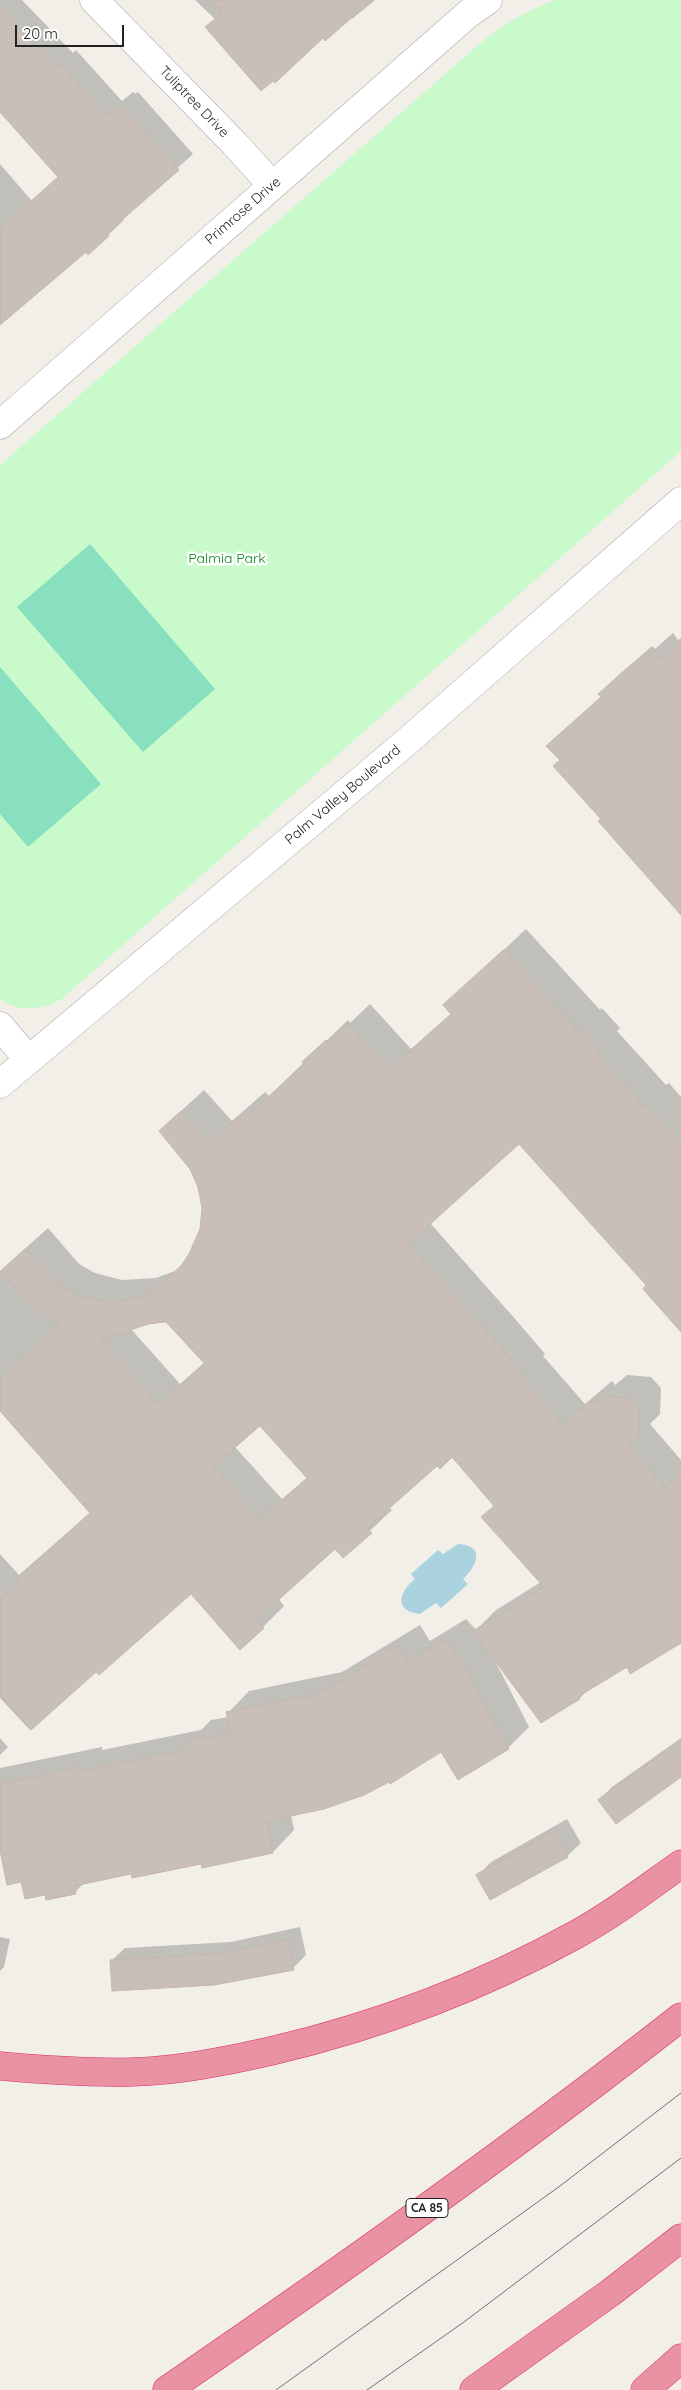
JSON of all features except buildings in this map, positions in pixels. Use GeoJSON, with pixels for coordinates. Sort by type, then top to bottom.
{"type":"FeatureCollection","features":[{"type":"Feature","properties":{"kind":"highway"},"geometry":{"type":"LineString","coordinates":[[0,2066],[43,2070],[134,2072],[218,2063],[315,2041],[415,2009],[505,1971],[579,1933],[681,1864]]}},
{"type":"Feature","properties":{"kind":"highway","name":"CA 85"},"geometry":{"type":"LineString","coordinates":[[167,2390],[403,2226],[556,2115],[681,2018]]}},
{"type":"Feature","properties":{"kind":"highway"},"geometry":{"type":"LineString","coordinates":[[474,2390],[610,2293],[681,2238]]}},
{"type":"Feature","properties":{"kind":"highway"},"geometry":{"type":"LineString","coordinates":[[645,2390],[681,2358]]}},
{"type":"Feature","properties":{"kind":"street","name":"Tuliptree Drive"},"geometry":{"type":"LineString","coordinates":[[94,0],[234,143],[272,185]]}},
{"type":"Feature","properties":{"kind":"street","name":"Primrose Drive"},"geometry":{"type":"LineString","coordinates":[[3,418],[468,14],[488,0]]}},
{"type":"Feature","properties":{"kind":"street","name":"Palm Valley Boulevard"},"geometry":{"type":"LineString","coordinates":[[0,1084],[403,745],[681,501]]}},
{"type":"Feature","properties":{"kind":"street"},"geometry":{"type":"LineString","coordinates":[[0,1026],[28,1059]]}},
{"type":"Feature","properties":{"kind":"green space","name":"Palmia Park"},"geometry":{"type":"Polygon","coordinates":[[[556,0],[681,0],[681,451],[62,999],[39,1008],[23,1008],[7,1003],[0,999],[0,465],[477,46],[514,19],[556,0]]]}},
{"type":"Feature","properties":{"kind":"green space"},"geometry":{"type":"Polygon","coordinates":[[[90,544],[215,689],[143,752],[17,607],[90,544]]]}},
{"type":"Feature","properties":{"kind":"green space"},"geometry":{"type":"Polygon","coordinates":[[[0,667],[101,784],[28,847],[0,814],[0,667]]]}},
{"type":"Feature","properties":{"kind":"water"},"geometry":{"type":"Polygon","coordinates":[[[458,1544],[467,1545],[475,1552],[475,1562],[463,1579],[468,1584],[441,1608],[436,1603],[420,1614],[406,1609],[402,1605],[401,1600],[405,1590],[415,1579],[411,1574],[438,1550],[443,1554],[458,1544]]]}},
{"type":"Feature","properties":{"kind":"tram line"},"geometry":{"type":"LineString","coordinates":[[276,2390],[560,2186],[681,2093]]}},
{"type":"Feature","properties":{"kind":"tram line"},"geometry":{"type":"LineString","coordinates":[[367,2390],[464,2322],[681,2158]]}}]}
